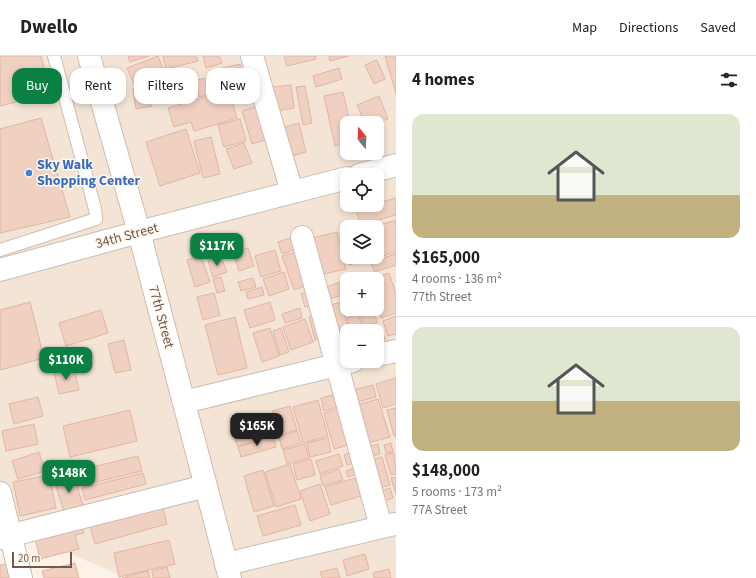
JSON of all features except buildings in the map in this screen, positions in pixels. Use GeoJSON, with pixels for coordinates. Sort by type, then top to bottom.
{"type":"FeatureCollection","features":[{"type":"Feature","properties":{"kind":"street","name":"77th Street"},"geometry":{"type":"LineString","coordinates":[[89,56],[139,232],[228,571]]}},
{"type":"Feature","properties":{"kind":"street"},"geometry":{"type":"LineString","coordinates":[[252,56],[292,192]]}},
{"type":"Feature","properties":{"kind":"street"},"geometry":{"type":"LineString","coordinates":[[384,168],[396,165]]}},
{"type":"Feature","properties":{"kind":"street","name":"34th Street"},"geometry":{"type":"LineString","coordinates":[[0,270],[340,180]]}},
{"type":"Feature","properties":{"kind":"street"},"geometry":{"type":"LineString","coordinates":[[302,238],[340,348]]}},
{"type":"Feature","properties":{"kind":"street"},"geometry":{"type":"LineString","coordinates":[[384,354],[396,351]]}},
{"type":"Feature","properties":{"kind":"street"},"geometry":{"type":"LineString","coordinates":[[184,402],[340,364]]}},
{"type":"Feature","properties":{"kind":"street"},"geometry":{"type":"LineString","coordinates":[[228,571],[389,526],[346,368]]}},
{"type":"Feature","properties":{"kind":"street"},"geometry":{"type":"LineString","coordinates":[[5,537],[206,486]]}},
{"type":"Feature","properties":{"kind":"street"},"geometry":{"type":"LineString","coordinates":[[0,492],[5,537],[21,578]]}},
{"type":"Feature","properties":{"kind":"lane"},"geometry":{"type":"LineString","coordinates":[[0,250],[96,219],[95,209],[54,56]]}},
{"type":"Feature","properties":{"kind":"shaded area"},"geometry":{"type":"Polygon","coordinates":[[[0,56],[396,56],[396,578],[128,578],[0,525],[0,56]]]}},
{"type":"Feature","properties":{"kind":"place","name":"Sky Walk Shopping Center"},"geometry":{"type":"Point","coordinates":[29,173]}}]}
